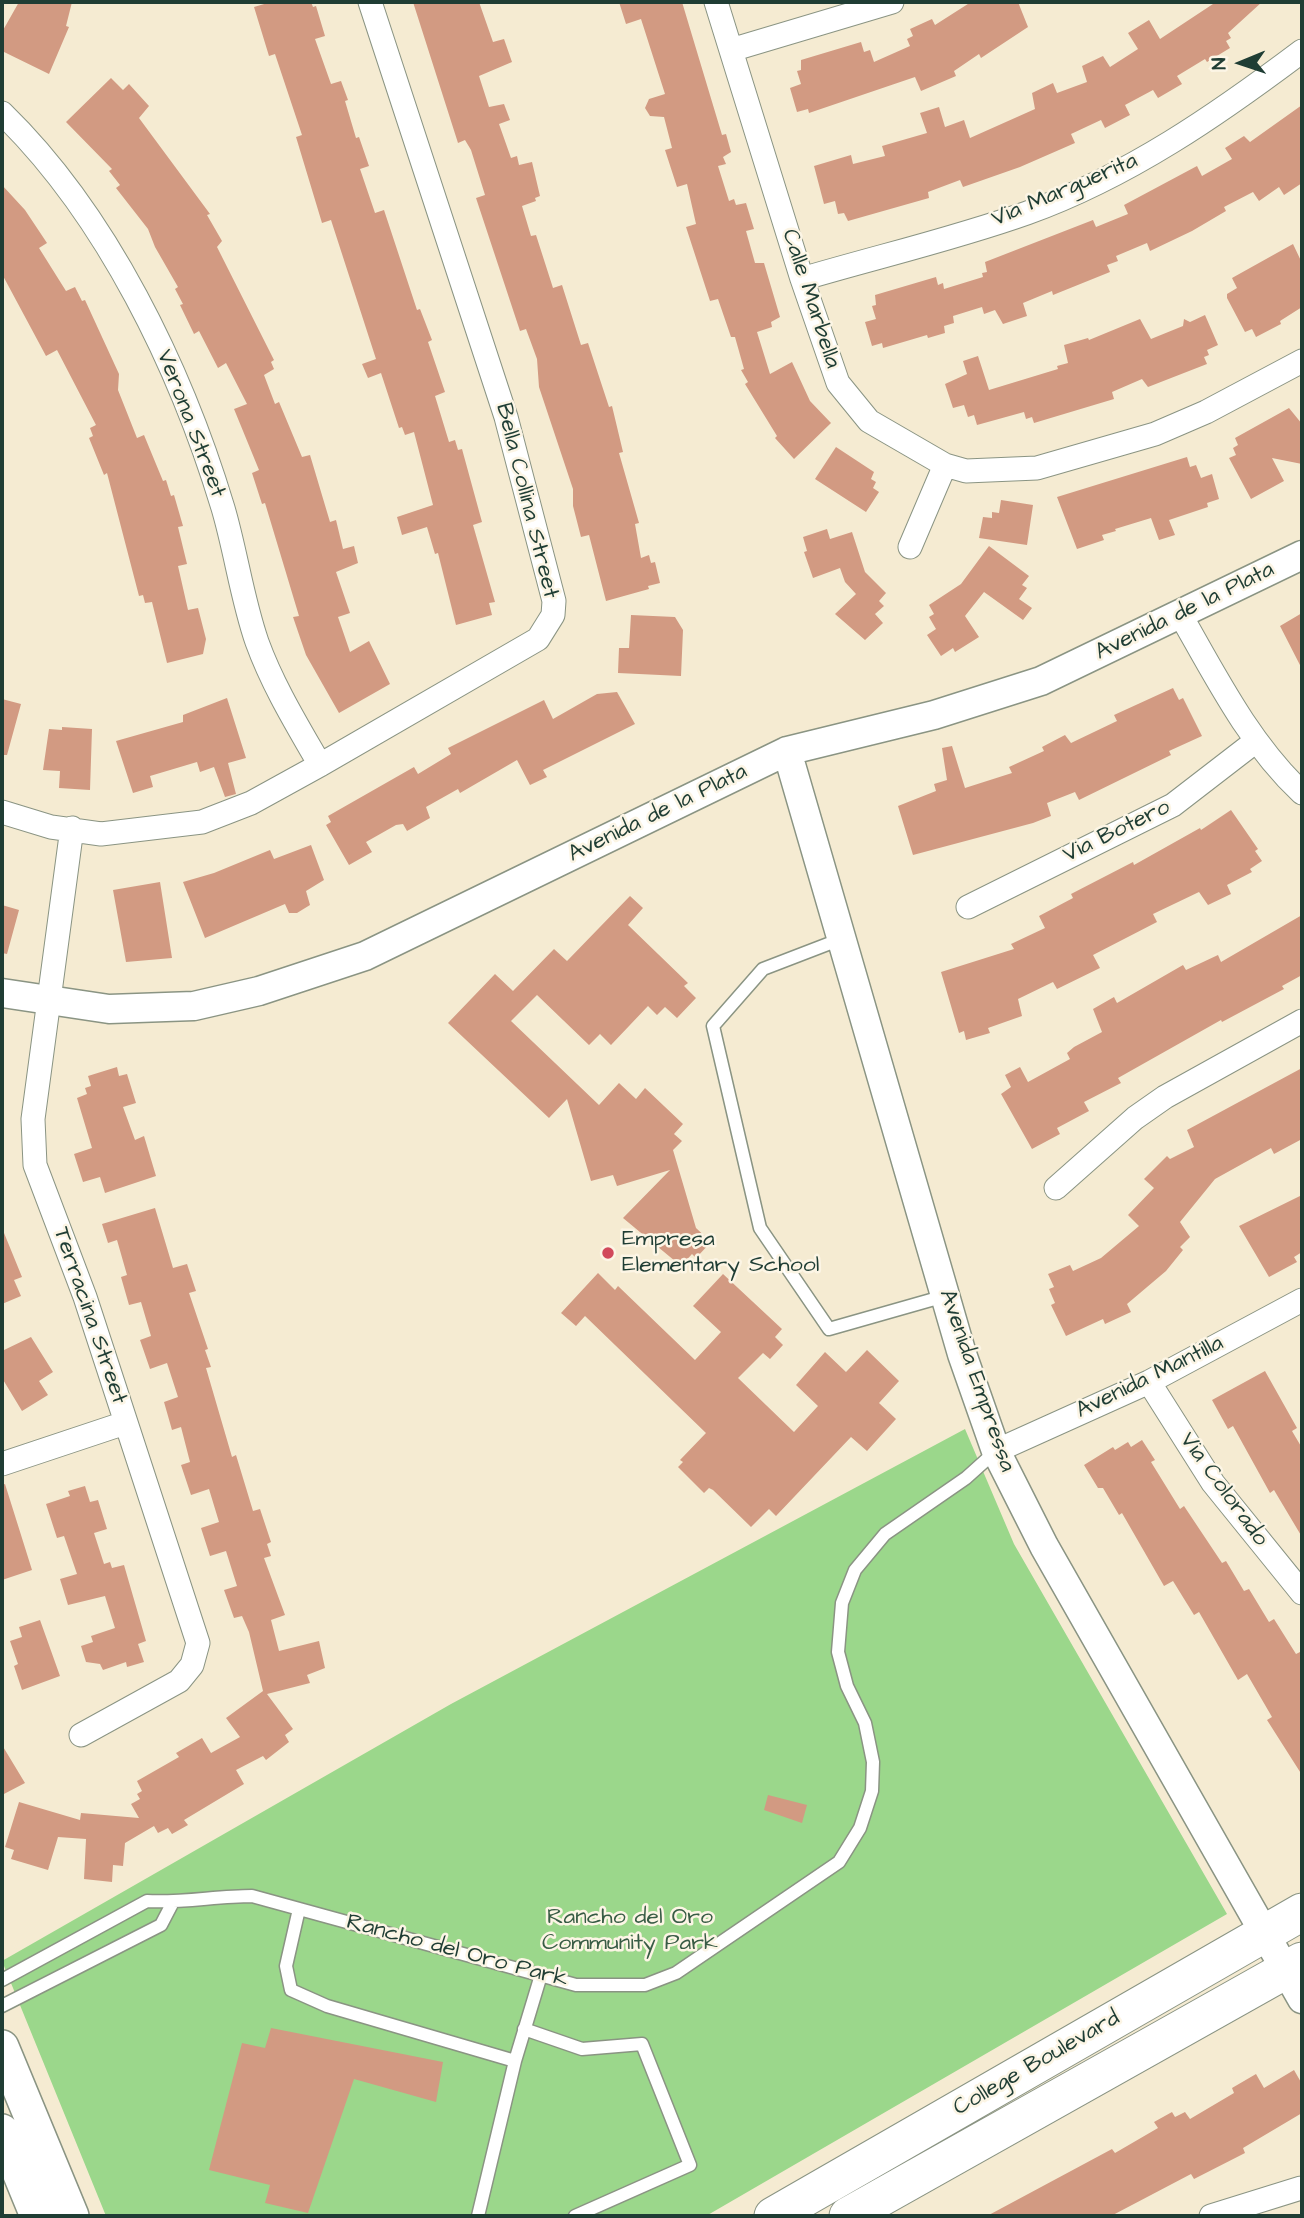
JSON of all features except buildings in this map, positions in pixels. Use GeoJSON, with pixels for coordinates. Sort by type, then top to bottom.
{"type":"FeatureCollection","features":[{"type":"Feature","properties":{"kind":"main road","name":"College Boulevard"},"geometry":{"type":"LineString","coordinates":[[773,2216],[1302,1912]]}},
{"type":"Feature","properties":{"kind":"main road","name":"College Boulevard"},"geometry":{"type":"LineString","coordinates":[[848,2216],[1297,1977]]}},
{"type":"Feature","properties":{"kind":"main road"},"geometry":{"type":"LineString","coordinates":[[2,2047],[72,2216]]}},
{"type":"Feature","properties":{"kind":"main road"},"geometry":{"type":"LineString","coordinates":[[2,2131],[37,2216]]}},
{"type":"Feature","properties":{"kind":"street","name":"Bella Collina Street"},"geometry":{"type":"LineString","coordinates":[[2,812],[51,827],[101,834],[202,822],[251,803],[538,639],[553,615],[554,601],[506,417],[370,2]]}},
{"type":"Feature","properties":{"kind":"street","name":"Calle Marbella"},"geometry":{"type":"LineString","coordinates":[[716,2],[802,279],[838,383],[869,421],[945,465],[966,471],[1037,468],[1155,433],[1206,412],[1302,361]]}},
{"type":"Feature","properties":{"kind":"street"},"geometry":{"type":"LineString","coordinates":[[731,50],[892,2]]}},
{"type":"Feature","properties":{"kind":"street","name":"Via Marguerita"},"geometry":{"type":"LineString","coordinates":[[802,279],[1028,212],[1134,165],[1222,111],[1302,51]]}},
{"type":"Feature","properties":{"kind":"street","name":"Verona Street"},"geometry":{"type":"LineString","coordinates":[[2,113],[34,144],[95,227],[156,337],[186,402],[223,508],[257,640],[277,690],[320,765]]}},
{"type":"Feature","properties":{"kind":"street"},"geometry":{"type":"LineString","coordinates":[[910,547],[945,465]]}},
{"type":"Feature","properties":{"kind":"street","name":"Avenida de la Plata"},"geometry":{"type":"LineString","coordinates":[[2,993],[109,1009],[194,1006],[258,991],[365,956],[787,751],[934,715],[1041,681],[1302,555]]}},
{"type":"Feature","properties":{"kind":"street"},"geometry":{"type":"LineString","coordinates":[[1180,614],[1256,741],[1279,771],[1302,793]]}},
{"type":"Feature","properties":{"kind":"street","name":"Via Botero"},"geometry":{"type":"LineString","coordinates":[[968,907],[1173,805],[1256,741]]}},
{"type":"Feature","properties":{"kind":"street","name":"Avenida Empressa"},"geometry":{"type":"LineString","coordinates":[[787,751],[945,1296],[996,1451],[1044,1546],[1265,1933],[1297,1977]]}},
{"type":"Feature","properties":{"kind":"street","name":"Terracina Street"},"geometry":{"type":"LineString","coordinates":[[72,828],[33,1119],[35,1165],[85,1297],[198,1643],[192,1665],[180,1681],[81,1735]]}},
{"type":"Feature","properties":{"kind":"street"},"geometry":{"type":"LineString","coordinates":[[1056,1188],[1135,1118],[1165,1097],[1302,1021]]}},
{"type":"Feature","properties":{"kind":"street","name":"Avenida Mantilla"},"geometry":{"type":"LineString","coordinates":[[996,1451],[1149,1382],[1302,1300]]}},
{"type":"Feature","properties":{"kind":"street","name":"Via Colorado"},"geometry":{"type":"LineString","coordinates":[[1149,1382],[1213,1483],[1302,1593]]}},
{"type":"Feature","properties":{"kind":"street"},"geometry":{"type":"LineString","coordinates":[[2,1464],[125,1423]]}},
{"type":"Feature","properties":{"kind":"street"},"geometry":{"type":"LineString","coordinates":[[1211,2216],[1301,2188]]}},
{"type":"Feature","properties":{"kind":"lane"},"geometry":{"type":"LineString","coordinates":[[842,939],[763,969],[713,1026],[760,1228],[829,1329],[945,1296]]}},
{"type":"Feature","properties":{"kind":"lane","name":"Rancho del Oro Park"},"geometry":{"type":"LineString","coordinates":[[2,1980],[147,1901],[173,1902],[213,1896],[252,1896],[576,1985],[645,1985],[676,1973],[839,1862],[860,1828],[872,1791],[873,1762],[865,1723],[847,1686],[838,1652],[842,1603],[855,1570],[885,1534],[966,1478],[996,1451]]}},
{"type":"Feature","properties":{"kind":"lane"},"geometry":{"type":"LineString","coordinates":[[2,2006],[161,1925],[173,1902]]}},
{"type":"Feature","properties":{"kind":"lane"},"geometry":{"type":"LineString","coordinates":[[299,1909],[286,1966],[291,1990],[327,2006],[514,2061]]}},
{"type":"Feature","properties":{"kind":"lane"},"geometry":{"type":"LineString","coordinates":[[478,2216],[514,2061],[541,1975]]}},
{"type":"Feature","properties":{"kind":"lane"},"geometry":{"type":"LineString","coordinates":[[524,2029],[582,2049],[642,2044],[690,2165],[575,2216]]}},
{"type":"Feature","properties":{"kind":"green space","name":"Rancho del Oro Community Park"},"geometry":{"type":"Polygon","coordinates":[[[965,1429],[1014,1544],[1227,1914],[706,2216],[106,2216],[2,1961],[451,1704],[965,1429]]]}},
{"type":"Feature","properties":{"kind":"place","name":"Empresa Elementary School"},"geometry":{"type":"Point","coordinates":[608,1253]}}]}
